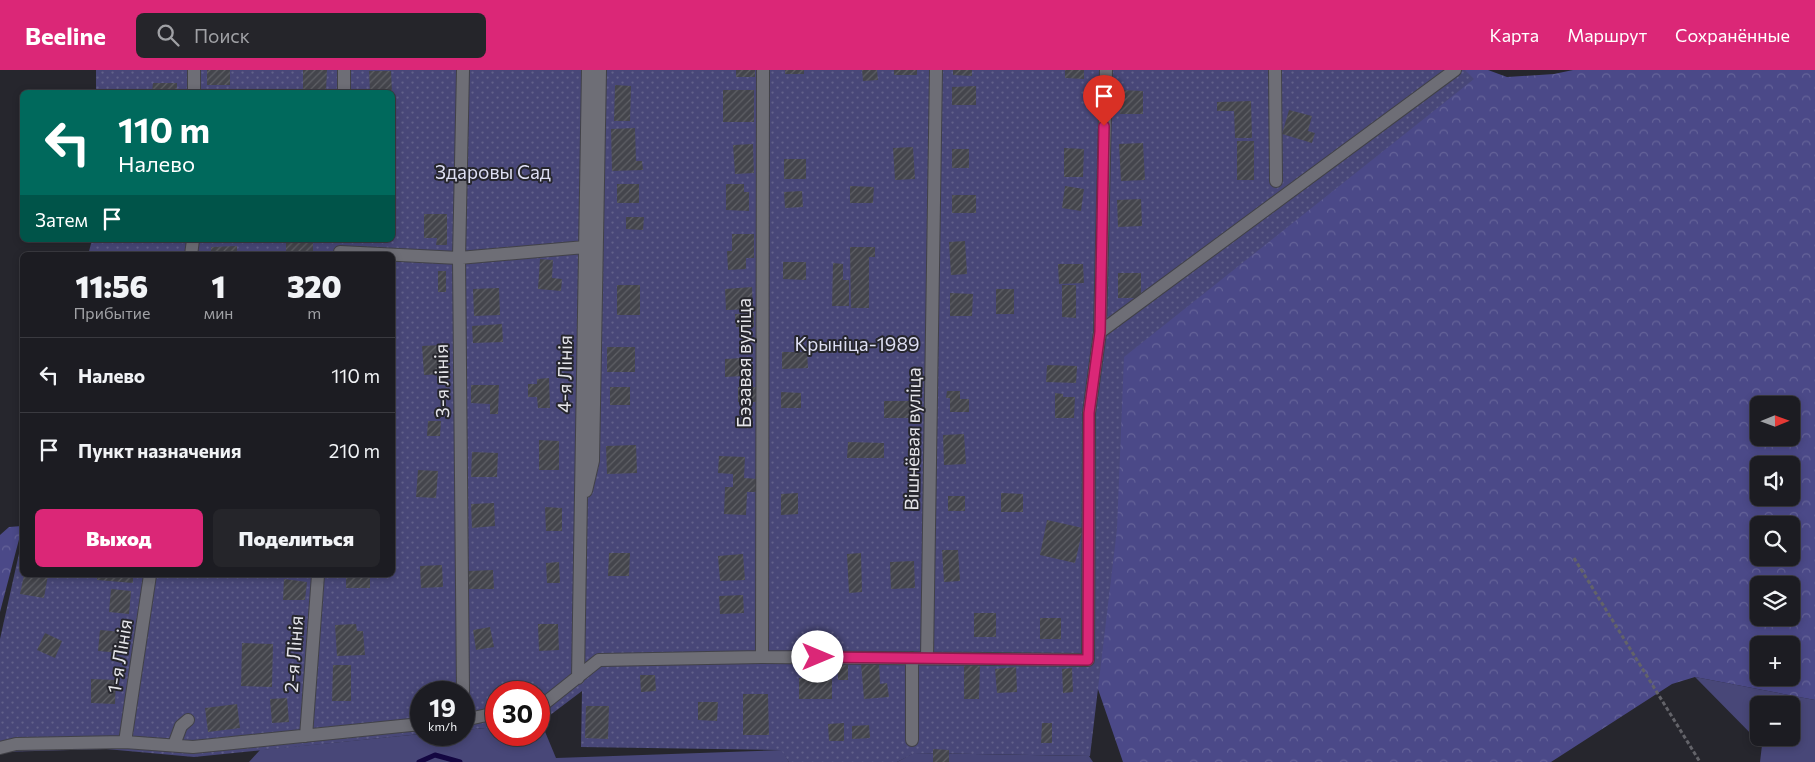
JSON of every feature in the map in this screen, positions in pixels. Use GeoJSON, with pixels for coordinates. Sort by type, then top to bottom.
{"type":"FeatureCollection","features":[{"type":"Feature","properties":{"kind":"street"},"geometry":{"type":"LineString","coordinates":[[194,70],[194,90]]}},
{"type":"Feature","properties":{"kind":"street"},"geometry":{"type":"LineString","coordinates":[[344,70],[344,90]]}},
{"type":"Feature","properties":{"kind":"street","name":"3-я лінія"},"geometry":{"type":"LineString","coordinates":[[463,70],[459,258],[463,681]]}},
{"type":"Feature","properties":{"kind":"street","name":"4-я Лінія"},"geometry":{"type":"LineString","coordinates":[[578,678],[588,70]]}},
{"type":"Feature","properties":{"kind":"street"},"geometry":{"type":"LineString","coordinates":[[581,511],[593,462],[600,70]]}},
{"type":"Feature","properties":{"kind":"street","name":"Бэзавая вуліца"},"geometry":{"type":"LineString","coordinates":[[762,657],[763,70]]}},
{"type":"Feature","properties":{"kind":"street","name":"Вішнёвая вуліца"},"geometry":{"type":"LineString","coordinates":[[927,658],[936,70]]}},
{"type":"Feature","properties":{"kind":"street"},"geometry":{"type":"LineString","coordinates":[[550,699],[599,660],[762,657],[1088,660],[1089,413],[1100,332],[1106,70]]}},
{"type":"Feature","properties":{"kind":"street"},"geometry":{"type":"LineString","coordinates":[[1274,70],[1276,181]]}},
{"type":"Feature","properties":{"kind":"street"},"geometry":{"type":"LineString","coordinates":[[1100,332],[1455,70]]}},
{"type":"Feature","properties":{"kind":"street"},"geometry":{"type":"LineString","coordinates":[[395,253],[459,258],[585,247]]}},
{"type":"Feature","properties":{"kind":"street"},"geometry":{"type":"LineString","coordinates":[[340,249],[380,252]]}},
{"type":"Feature","properties":{"kind":"street","name":"1-я Лінія"},"geometry":{"type":"LineString","coordinates":[[125,742],[150,577]]}},
{"type":"Feature","properties":{"kind":"street","name":"2-я Лінія"},"geometry":{"type":"LineString","coordinates":[[306,736],[318,577]]}},
{"type":"Feature","properties":{"kind":"street"},"geometry":{"type":"LineString","coordinates":[[912,658],[912,740]]}},
{"type":"Feature","properties":{"kind":"street"},"geometry":{"type":"LineString","coordinates":[[174,745],[181,726],[188,720]]}},
{"type":"Feature","properties":{"kind":"street"},"geometry":{"type":"LineString","coordinates":[[0,748],[16,744],[125,742],[192,747],[410,725]]}},
{"type":"Feature","properties":{"kind":"path"},"geometry":{"type":"LineString","coordinates":[[1574,558],[1700,762]]}},
{"type":"Feature","properties":{"kind":"green space","name":"Крыніца-1989"},"geometry":{"type":"Polygon","coordinates":[[[96,70],[1465,70],[1474,79],[1124,357],[1117,529],[1090,756],[915,753],[897,762],[789,762],[781,750],[581,747],[582,691],[550,715],[550,681],[485,681],[485,728],[475,729],[475,681],[410,681],[410,735],[194,757],[106,749],[0,752],[0,639],[20,549],[20,577],[395,577],[395,252],[89,252],[91,242],[395,242],[395,90],[96,90],[96,70]]]}},
{"type":"Feature","properties":{"kind":"green space"},"geometry":{"type":"Polygon","coordinates":[[[1455,70],[1488,70],[1507,77],[1554,74],[1573,70],[1815,70],[1815,700],[1695,677],[1672,684],[1551,762],[1123,762],[1088,660],[1100,332],[1455,70]]]}},
{"type":"Feature","properties":{"kind":"green space"},"geometry":{"type":"Polygon","coordinates":[[[20,526],[20,536],[0,612],[0,535],[9,527],[20,526]]]}},
{"type":"Feature","properties":{"kind":"green space"},"geometry":{"type":"Polygon","coordinates":[[[1695,677],[1794,696],[1750,696],[1750,733],[1695,677]]]}},
{"type":"Feature","properties":{"kind":"green space"},"geometry":{"type":"Polygon","coordinates":[[[1800,697],[1815,700],[1815,762],[1760,762],[1762,746],[1800,746],[1800,697]]]}},
{"type":"Feature","properties":{"kind":"green space"},"geometry":{"type":"Polygon","coordinates":[[[485,728],[485,746],[550,746],[550,744],[556,758],[782,750],[789,762],[249,762],[260,750],[410,735],[410,746],[475,746],[475,729],[485,728]]]}},
{"type":"Feature","properties":{"kind":"green space"},"geometry":{"type":"Polygon","coordinates":[[[914,753],[1089,756],[1093,762],[897,762],[914,753]]]}},
{"type":"Feature","properties":{"kind":"building"},"geometry":{"type":"Polygon","coordinates":[[[207,70],[230,70],[230,85],[207,85],[207,70]]]}},
{"type":"Feature","properties":{"kind":"building"},"geometry":{"type":"Polygon","coordinates":[[[303,70],[327,70],[326,90],[303,90],[303,70]]]}},
{"type":"Feature","properties":{"kind":"building"},"geometry":{"type":"Polygon","coordinates":[[[736,70],[755,70],[755,77],[736,77],[736,70]]]}},
{"type":"Feature","properties":{"kind":"building"},"geometry":{"type":"Polygon","coordinates":[[[785,70],[804,70],[804,74],[785,74],[785,70]]]}},
{"type":"Feature","properties":{"kind":"building"},"geometry":{"type":"Polygon","coordinates":[[[862,70],[877,70],[878,80],[863,81],[862,70]]]}},
{"type":"Feature","properties":{"kind":"building"},"geometry":{"type":"Polygon","coordinates":[[[894,70],[917,70],[917,75],[894,75],[894,70]]]}},
{"type":"Feature","properties":{"kind":"building"},"geometry":{"type":"Polygon","coordinates":[[[953,70],[972,70],[972,76],[953,75],[953,70]]]}},
{"type":"Feature","properties":{"kind":"building"},"geometry":{"type":"Polygon","coordinates":[[[1065,70],[1084,70],[1084,79],[1065,78],[1065,70]]]}},
{"type":"Feature","properties":{"kind":"building"},"geometry":{"type":"Polygon","coordinates":[[[369,71],[391,71],[392,90],[370,90],[369,71]]]}},
{"type":"Feature","properties":{"kind":"building"},"geometry":{"type":"Polygon","coordinates":[[[153,83],[177,83],[177,90],[152,90],[153,83]]]}},
{"type":"Feature","properties":{"kind":"building"},"geometry":{"type":"Polygon","coordinates":[[[615,85],[631,86],[630,121],[614,121],[615,85]]]}},
{"type":"Feature","properties":{"kind":"building"},"geometry":{"type":"Polygon","coordinates":[[[976,86],[976,105],[952,105],[952,87],[976,86]]]}},
{"type":"Feature","properties":{"kind":"building"},"geometry":{"type":"Polygon","coordinates":[[[723,90],[754,90],[754,122],[723,122],[723,90]]]}},
{"type":"Feature","properties":{"kind":"building"},"geometry":{"type":"Polygon","coordinates":[[[1121,90],[1143,91],[1143,114],[1120,114],[1121,90]]]}},
{"type":"Feature","properties":{"kind":"building"},"geometry":{"type":"Polygon","coordinates":[[[1251,101],[1252,138],[1235,138],[1234,111],[1217,111],[1217,102],[1251,101]]]}},
{"type":"Feature","properties":{"kind":"building"},"geometry":{"type":"Polygon","coordinates":[[[1289,110],[1312,116],[1308,131],[1315,133],[1312,143],[1282,134],[1289,110]]]}},
{"type":"Feature","properties":{"kind":"building"},"geometry":{"type":"Polygon","coordinates":[[[635,128],[636,161],[642,161],[643,170],[612,171],[611,129],[635,128]]]}},
{"type":"Feature","properties":{"kind":"building"},"geometry":{"type":"Polygon","coordinates":[[[1237,141],[1254,141],[1254,180],[1237,180],[1237,141]]]}},
{"type":"Feature","properties":{"kind":"building"},"geometry":{"type":"Polygon","coordinates":[[[1143,143],[1145,180],[1121,181],[1119,144],[1143,143]]]}},
{"type":"Feature","properties":{"kind":"building"},"geometry":{"type":"Polygon","coordinates":[[[753,144],[754,173],[735,174],[733,145],[753,144]]]}},
{"type":"Feature","properties":{"kind":"building"},"geometry":{"type":"Polygon","coordinates":[[[913,147],[915,179],[895,180],[893,148],[913,147]]]}},
{"type":"Feature","properties":{"kind":"building"},"geometry":{"type":"Polygon","coordinates":[[[1064,148],[1084,149],[1083,177],[1064,177],[1064,148]]]}},
{"type":"Feature","properties":{"kind":"building"},"geometry":{"type":"Polygon","coordinates":[[[952,149],[969,149],[969,168],[952,168],[952,149]]]}},
{"type":"Feature","properties":{"kind":"building"},"geometry":{"type":"Polygon","coordinates":[[[784,159],[806,159],[806,179],[784,179],[784,159]]]}},
{"type":"Feature","properties":{"kind":"building"},"geometry":{"type":"Polygon","coordinates":[[[617,184],[639,184],[639,203],[617,203],[617,184]]]}},
{"type":"Feature","properties":{"kind":"building"},"geometry":{"type":"Polygon","coordinates":[[[726,184],[744,184],[744,192],[749,192],[749,211],[726,210],[726,184]]]}},
{"type":"Feature","properties":{"kind":"building"},"geometry":{"type":"Polygon","coordinates":[[[850,186],[874,187],[873,203],[850,203],[850,186]]]}},
{"type":"Feature","properties":{"kind":"building"},"geometry":{"type":"Polygon","coordinates":[[[1065,186],[1084,189],[1081,211],[1062,208],[1065,186]]]}},
{"type":"Feature","properties":{"kind":"building"},"geometry":{"type":"Polygon","coordinates":[[[802,191],[803,207],[785,208],[784,192],[802,191]]]}},
{"type":"Feature","properties":{"kind":"building"},"geometry":{"type":"Polygon","coordinates":[[[952,195],[976,195],[976,213],[952,213],[952,195]]]}},
{"type":"Feature","properties":{"kind":"building"},"geometry":{"type":"Polygon","coordinates":[[[1141,199],[1142,226],[1118,227],[1117,200],[1141,199]]]}},
{"type":"Feature","properties":{"kind":"building"},"geometry":{"type":"Polygon","coordinates":[[[424,214],[447,214],[447,245],[436,245],[437,238],[424,238],[424,214]]]}},
{"type":"Feature","properties":{"kind":"building"},"geometry":{"type":"Polygon","coordinates":[[[626,217],[644,217],[643,230],[626,229],[626,217]]]}},
{"type":"Feature","properties":{"kind":"building"},"geometry":{"type":"Polygon","coordinates":[[[732,234],[754,234],[754,258],[746,258],[746,269],[728,270],[727,251],[732,251],[732,234]]]}},
{"type":"Feature","properties":{"kind":"building"},"geometry":{"type":"Polygon","coordinates":[[[965,241],[967,274],[951,275],[949,242],[965,241]]]}},
{"type":"Feature","properties":{"kind":"building"},"geometry":{"type":"Polygon","coordinates":[[[286,242],[313,242],[313,252],[286,252],[286,242]]]}},
{"type":"Feature","properties":{"kind":"building"},"geometry":{"type":"Polygon","coordinates":[[[237,246],[237,252],[211,252],[211,247],[237,246]]]}},
{"type":"Feature","properties":{"kind":"building"},"geometry":{"type":"Polygon","coordinates":[[[850,247],[875,247],[875,257],[869,257],[869,308],[851,308],[850,247]]]}},
{"type":"Feature","properties":{"kind":"building"},"geometry":{"type":"Polygon","coordinates":[[[540,259],[553,260],[552,278],[562,279],[561,291],[538,289],[540,259]]]}},
{"type":"Feature","properties":{"kind":"building"},"geometry":{"type":"Polygon","coordinates":[[[783,262],[806,262],[806,280],[783,279],[783,262]]]}},
{"type":"Feature","properties":{"kind":"building"},"geometry":{"type":"Polygon","coordinates":[[[833,263],[843,264],[843,280],[849,280],[849,306],[832,306],[833,263]]]}},
{"type":"Feature","properties":{"kind":"building"},"geometry":{"type":"Polygon","coordinates":[[[1058,264],[1083,264],[1084,283],[1059,284],[1058,264]]]}},
{"type":"Feature","properties":{"kind":"building"},"geometry":{"type":"Polygon","coordinates":[[[438,271],[446,271],[446,292],[438,292],[438,271]]]}},
{"type":"Feature","properties":{"kind":"building"},"geometry":{"type":"Polygon","coordinates":[[[1118,273],[1141,273],[1141,298],[1118,298],[1118,273]]]}},
{"type":"Feature","properties":{"kind":"building"},"geometry":{"type":"Polygon","coordinates":[[[617,285],[640,285],[640,315],[617,315],[617,285]]]}},
{"type":"Feature","properties":{"kind":"building"},"geometry":{"type":"Polygon","coordinates":[[[1062,285],[1076,285],[1076,318],[1062,317],[1062,285]]]}},
{"type":"Feature","properties":{"kind":"building"},"geometry":{"type":"Polygon","coordinates":[[[752,287],[753,309],[726,310],[725,289],[752,287]]]}},
{"type":"Feature","properties":{"kind":"building"},"geometry":{"type":"Polygon","coordinates":[[[499,288],[500,315],[474,316],[473,289],[499,288]]]}},
{"type":"Feature","properties":{"kind":"building"},"geometry":{"type":"Polygon","coordinates":[[[996,289],[1014,289],[1014,314],[996,314],[996,289]]]}},
{"type":"Feature","properties":{"kind":"building"},"geometry":{"type":"Polygon","coordinates":[[[950,293],[973,294],[972,316],[950,316],[950,293]]]}},
{"type":"Feature","properties":{"kind":"building"},"geometry":{"type":"Polygon","coordinates":[[[754,313],[754,327],[736,327],[735,314],[754,313]]]}},
{"type":"Feature","properties":{"kind":"building"},"geometry":{"type":"Polygon","coordinates":[[[502,324],[503,342],[473,343],[472,326],[502,324]]]}},
{"type":"Feature","properties":{"kind":"building"},"geometry":{"type":"Polygon","coordinates":[[[441,345],[444,374],[424,375],[422,346],[441,345]]]}},
{"type":"Feature","properties":{"kind":"building"},"geometry":{"type":"Polygon","coordinates":[[[607,347],[635,347],[635,372],[607,372],[607,347]]]}},
{"type":"Feature","properties":{"kind":"building"},"geometry":{"type":"Polygon","coordinates":[[[782,352],[807,352],[808,368],[782,369],[782,352]]]}},
{"type":"Feature","properties":{"kind":"building"},"geometry":{"type":"Polygon","coordinates":[[[742,358],[743,376],[725,377],[725,359],[742,358]]]}},
{"type":"Feature","properties":{"kind":"building"},"geometry":{"type":"Polygon","coordinates":[[[1047,365],[1077,366],[1076,383],[1046,382],[1047,365]]]}},
{"type":"Feature","properties":{"kind":"building"},"geometry":{"type":"Polygon","coordinates":[[[549,378],[550,408],[538,408],[537,397],[528,397],[528,384],[537,384],[537,379],[549,378]]]}},
{"type":"Feature","properties":{"kind":"building"},"geometry":{"type":"Polygon","coordinates":[[[471,385],[499,385],[498,414],[490,414],[490,404],[471,403],[471,385]]]}},
{"type":"Feature","properties":{"kind":"building"},"geometry":{"type":"Polygon","coordinates":[[[610,387],[630,387],[630,405],[610,405],[610,387]]]}},
{"type":"Feature","properties":{"kind":"building"},"geometry":{"type":"Polygon","coordinates":[[[738,387],[758,387],[758,402],[738,402],[738,387]]]}},
{"type":"Feature","properties":{"kind":"building"},"geometry":{"type":"Polygon","coordinates":[[[947,391],[960,391],[960,399],[969,399],[969,412],[950,412],[950,398],[946,398],[947,391]]]}},
{"type":"Feature","properties":{"kind":"building"},"geometry":{"type":"Polygon","coordinates":[[[781,392],[801,393],[801,408],[781,408],[781,392]]]}},
{"type":"Feature","properties":{"kind":"building"},"geometry":{"type":"Polygon","coordinates":[[[1055,393],[1063,394],[1063,397],[1075,397],[1074,418],[1055,418],[1055,393]]]}},
{"type":"Feature","properties":{"kind":"building"},"geometry":{"type":"Polygon","coordinates":[[[884,401],[912,401],[912,418],[884,418],[884,401]]]}},
{"type":"Feature","properties":{"kind":"building"},"geometry":{"type":"Polygon","coordinates":[[[428,421],[441,421],[440,436],[427,436],[428,421]]]}},
{"type":"Feature","properties":{"kind":"building"},"geometry":{"type":"Polygon","coordinates":[[[964,434],[966,464],[944,465],[943,435],[964,434]]]}},
{"type":"Feature","properties":{"kind":"building"},"geometry":{"type":"Polygon","coordinates":[[[539,440],[559,441],[559,470],[539,470],[539,440]]]}},
{"type":"Feature","properties":{"kind":"building"},"geometry":{"type":"Polygon","coordinates":[[[848,442],[884,443],[884,458],[847,458],[848,442]]]}},
{"type":"Feature","properties":{"kind":"building"},"geometry":{"type":"Polygon","coordinates":[[[636,445],[637,473],[607,474],[606,446],[636,445]]]}},
{"type":"Feature","properties":{"kind":"building"},"geometry":{"type":"Polygon","coordinates":[[[472,452],[498,453],[497,477],[471,477],[472,452]]]}},
{"type":"Feature","properties":{"kind":"building"},"geometry":{"type":"Polygon","coordinates":[[[719,456],[745,457],[744,478],[758,479],[757,492],[747,492],[746,515],[724,514],[725,487],[733,487],[733,474],[718,473],[719,456]]]}},
{"type":"Feature","properties":{"kind":"building"},"geometry":{"type":"Polygon","coordinates":[[[418,470],[438,471],[436,498],[416,497],[418,470]]]}},
{"type":"Feature","properties":{"kind":"building"},"geometry":{"type":"Polygon","coordinates":[[[798,493],[798,514],[781,515],[781,494],[798,493]]]}},
{"type":"Feature","properties":{"kind":"building"},"geometry":{"type":"Polygon","coordinates":[[[1001,493],[1023,494],[1023,512],[1001,512],[1001,493]]]}},
{"type":"Feature","properties":{"kind":"building"},"geometry":{"type":"Polygon","coordinates":[[[948,496],[965,496],[965,511],[948,511],[948,496]]]}},
{"type":"Feature","properties":{"kind":"building"},"geometry":{"type":"Polygon","coordinates":[[[494,503],[495,526],[472,528],[471,504],[494,503]]]}},
{"type":"Feature","properties":{"kind":"building"},"geometry":{"type":"Polygon","coordinates":[[[545,507],[562,508],[562,531],[546,531],[545,507]]]}},
{"type":"Feature","properties":{"kind":"building"},"geometry":{"type":"Polygon","coordinates":[[[1047,520],[1083,528],[1075,563],[1040,555],[1047,520]]]}},
{"type":"Feature","properties":{"kind":"building"},"geometry":{"type":"Polygon","coordinates":[[[942,550],[958,550],[960,581],[944,582],[942,550]]]}},
{"type":"Feature","properties":{"kind":"building"},"geometry":{"type":"Polygon","coordinates":[[[609,553],[630,553],[629,576],[608,576],[609,553]]]}},
{"type":"Feature","properties":{"kind":"building"},"geometry":{"type":"Polygon","coordinates":[[[861,553],[862,592],[849,593],[847,554],[861,553]]]}},
{"type":"Feature","properties":{"kind":"building"},"geometry":{"type":"Polygon","coordinates":[[[743,554],[745,580],[720,581],[718,556],[743,554]]]}},
{"type":"Feature","properties":{"kind":"building"},"geometry":{"type":"Polygon","coordinates":[[[914,561],[915,588],[891,589],[890,562],[914,561]]]}},
{"type":"Feature","properties":{"kind":"building"},"geometry":{"type":"Polygon","coordinates":[[[559,562],[560,583],[547,583],[546,563],[559,562]]]}},
{"type":"Feature","properties":{"kind":"building"},"geometry":{"type":"Polygon","coordinates":[[[442,565],[443,587],[421,588],[420,566],[442,565]]]}},
{"type":"Feature","properties":{"kind":"building"},"geometry":{"type":"Polygon","coordinates":[[[493,570],[494,589],[469,589],[468,571],[493,570]]]}},
{"type":"Feature","properties":{"kind":"building"},"geometry":{"type":"Polygon","coordinates":[[[24,577],[48,577],[44,598],[20,594],[24,577]]]}},
{"type":"Feature","properties":{"kind":"building"},"geometry":{"type":"Polygon","coordinates":[[[97,577],[133,577],[133,583],[97,580],[97,577]]]}},
{"type":"Feature","properties":{"kind":"building"},"geometry":{"type":"Polygon","coordinates":[[[346,577],[370,577],[370,588],[346,588],[346,577]]]}},
{"type":"Feature","properties":{"kind":"building"},"geometry":{"type":"Polygon","coordinates":[[[284,579],[307,582],[305,600],[283,600],[284,579]]]}},
{"type":"Feature","properties":{"kind":"building"},"geometry":{"type":"Polygon","coordinates":[[[111,589],[131,591],[129,614],[109,612],[111,589]]]}},
{"type":"Feature","properties":{"kind":"building"},"geometry":{"type":"Polygon","coordinates":[[[743,595],[744,613],[720,614],[719,596],[743,595]]]}},
{"type":"Feature","properties":{"kind":"building"},"geometry":{"type":"Polygon","coordinates":[[[974,613],[996,613],[996,637],[974,637],[974,613]]]}},
{"type":"Feature","properties":{"kind":"building"},"geometry":{"type":"Polygon","coordinates":[[[1040,618],[1061,618],[1061,639],[1040,639],[1040,618]]]}},
{"type":"Feature","properties":{"kind":"building"},"geometry":{"type":"Polygon","coordinates":[[[356,624],[357,631],[363,631],[365,655],[337,656],[335,625],[356,624]]]}},
{"type":"Feature","properties":{"kind":"building"},"geometry":{"type":"Polygon","coordinates":[[[538,624],[558,624],[559,650],[539,651],[538,624]]]}},
{"type":"Feature","properties":{"kind":"building"},"geometry":{"type":"Polygon","coordinates":[[[490,627],[494,647],[476,650],[473,630],[490,627]]]}},
{"type":"Feature","properties":{"kind":"building"},"geometry":{"type":"Polygon","coordinates":[[[100,630],[123,632],[121,653],[98,651],[100,630]]]}},
{"type":"Feature","properties":{"kind":"building"},"geometry":{"type":"Polygon","coordinates":[[[45,633],[62,641],[55,658],[37,650],[45,633]]]}},
{"type":"Feature","properties":{"kind":"building"},"geometry":{"type":"Polygon","coordinates":[[[242,643],[273,644],[272,687],[241,686],[242,643]]]}},
{"type":"Feature","properties":{"kind":"building"},"geometry":{"type":"Polygon","coordinates":[[[879,663],[880,684],[887,683],[889,697],[864,699],[861,664],[879,663]]]}},
{"type":"Feature","properties":{"kind":"building"},"geometry":{"type":"Polygon","coordinates":[[[964,664],[980,664],[979,699],[964,699],[964,664]]]}},
{"type":"Feature","properties":{"kind":"building"},"geometry":{"type":"Polygon","coordinates":[[[333,665],[351,665],[351,701],[332,701],[333,665]]]}},
{"type":"Feature","properties":{"kind":"building"},"geometry":{"type":"Polygon","coordinates":[[[838,665],[848,665],[848,680],[838,680],[838,665]]]}},
{"type":"Feature","properties":{"kind":"building"},"geometry":{"type":"Polygon","coordinates":[[[1016,667],[1017,692],[997,693],[995,669],[1016,667]]]}},
{"type":"Feature","properties":{"kind":"building"},"geometry":{"type":"Polygon","coordinates":[[[1072,668],[1073,692],[1063,693],[1062,669],[1072,668]]]}},
{"type":"Feature","properties":{"kind":"building"},"geometry":{"type":"Polygon","coordinates":[[[640,675],[655,675],[656,691],[641,692],[640,675]]]}},
{"type":"Feature","properties":{"kind":"building"},"geometry":{"type":"Polygon","coordinates":[[[799,678],[832,678],[832,699],[799,699],[799,678]]]}},
{"type":"Feature","properties":{"kind":"building"},"geometry":{"type":"Polygon","coordinates":[[[91,679],[116,680],[115,704],[91,703],[91,679]]]}},
{"type":"Feature","properties":{"kind":"building"},"geometry":{"type":"Polygon","coordinates":[[[743,694],[768,694],[769,735],[743,735],[743,694]]]}},
{"type":"Feature","properties":{"kind":"building"},"geometry":{"type":"Polygon","coordinates":[[[287,698],[289,722],[272,723],[270,699],[287,698]]]}},
{"type":"Feature","properties":{"kind":"building"},"geometry":{"type":"Polygon","coordinates":[[[698,702],[718,702],[717,721],[698,720],[698,702]]]}},
{"type":"Feature","properties":{"kind":"building"},"geometry":{"type":"Polygon","coordinates":[[[237,704],[240,728],[208,732],[205,708],[237,704]]]}},
{"type":"Feature","properties":{"kind":"building"},"geometry":{"type":"Polygon","coordinates":[[[586,706],[609,706],[608,739],[585,738],[586,706]]]}},
{"type":"Feature","properties":{"kind":"building"},"geometry":{"type":"Polygon","coordinates":[[[844,723],[844,741],[829,741],[828,724],[844,723]]]}},
{"type":"Feature","properties":{"kind":"building"},"geometry":{"type":"Polygon","coordinates":[[[1042,723],[1052,723],[1052,743],[1041,743],[1042,723]]]}},
{"type":"Feature","properties":{"kind":"building"},"geometry":{"type":"Polygon","coordinates":[[[869,725],[870,738],[852,739],[852,726],[869,725]]]}},
{"type":"Feature","properties":{"kind":"building"},"geometry":{"type":"Polygon","coordinates":[[[933,749],[949,750],[949,762],[933,762],[933,749]]]}},
{"type":"Feature","properties":{"kind":"waterway"},"geometry":{"type":"LineString","coordinates":[[419,762],[435,755],[460,762]]}},
{"type":"Feature","properties":{"kind":"route"},"geometry":{"type":"LineString","coordinates":[[818,657],[1088,660],[1089,413],[1100,332],[1104,126]]}},
{"type":"Feature","properties":{"kind":"park label","name":"Здаровы Сад"},"geometry":{"type":"Point","coordinates":[493,171]}}]}
